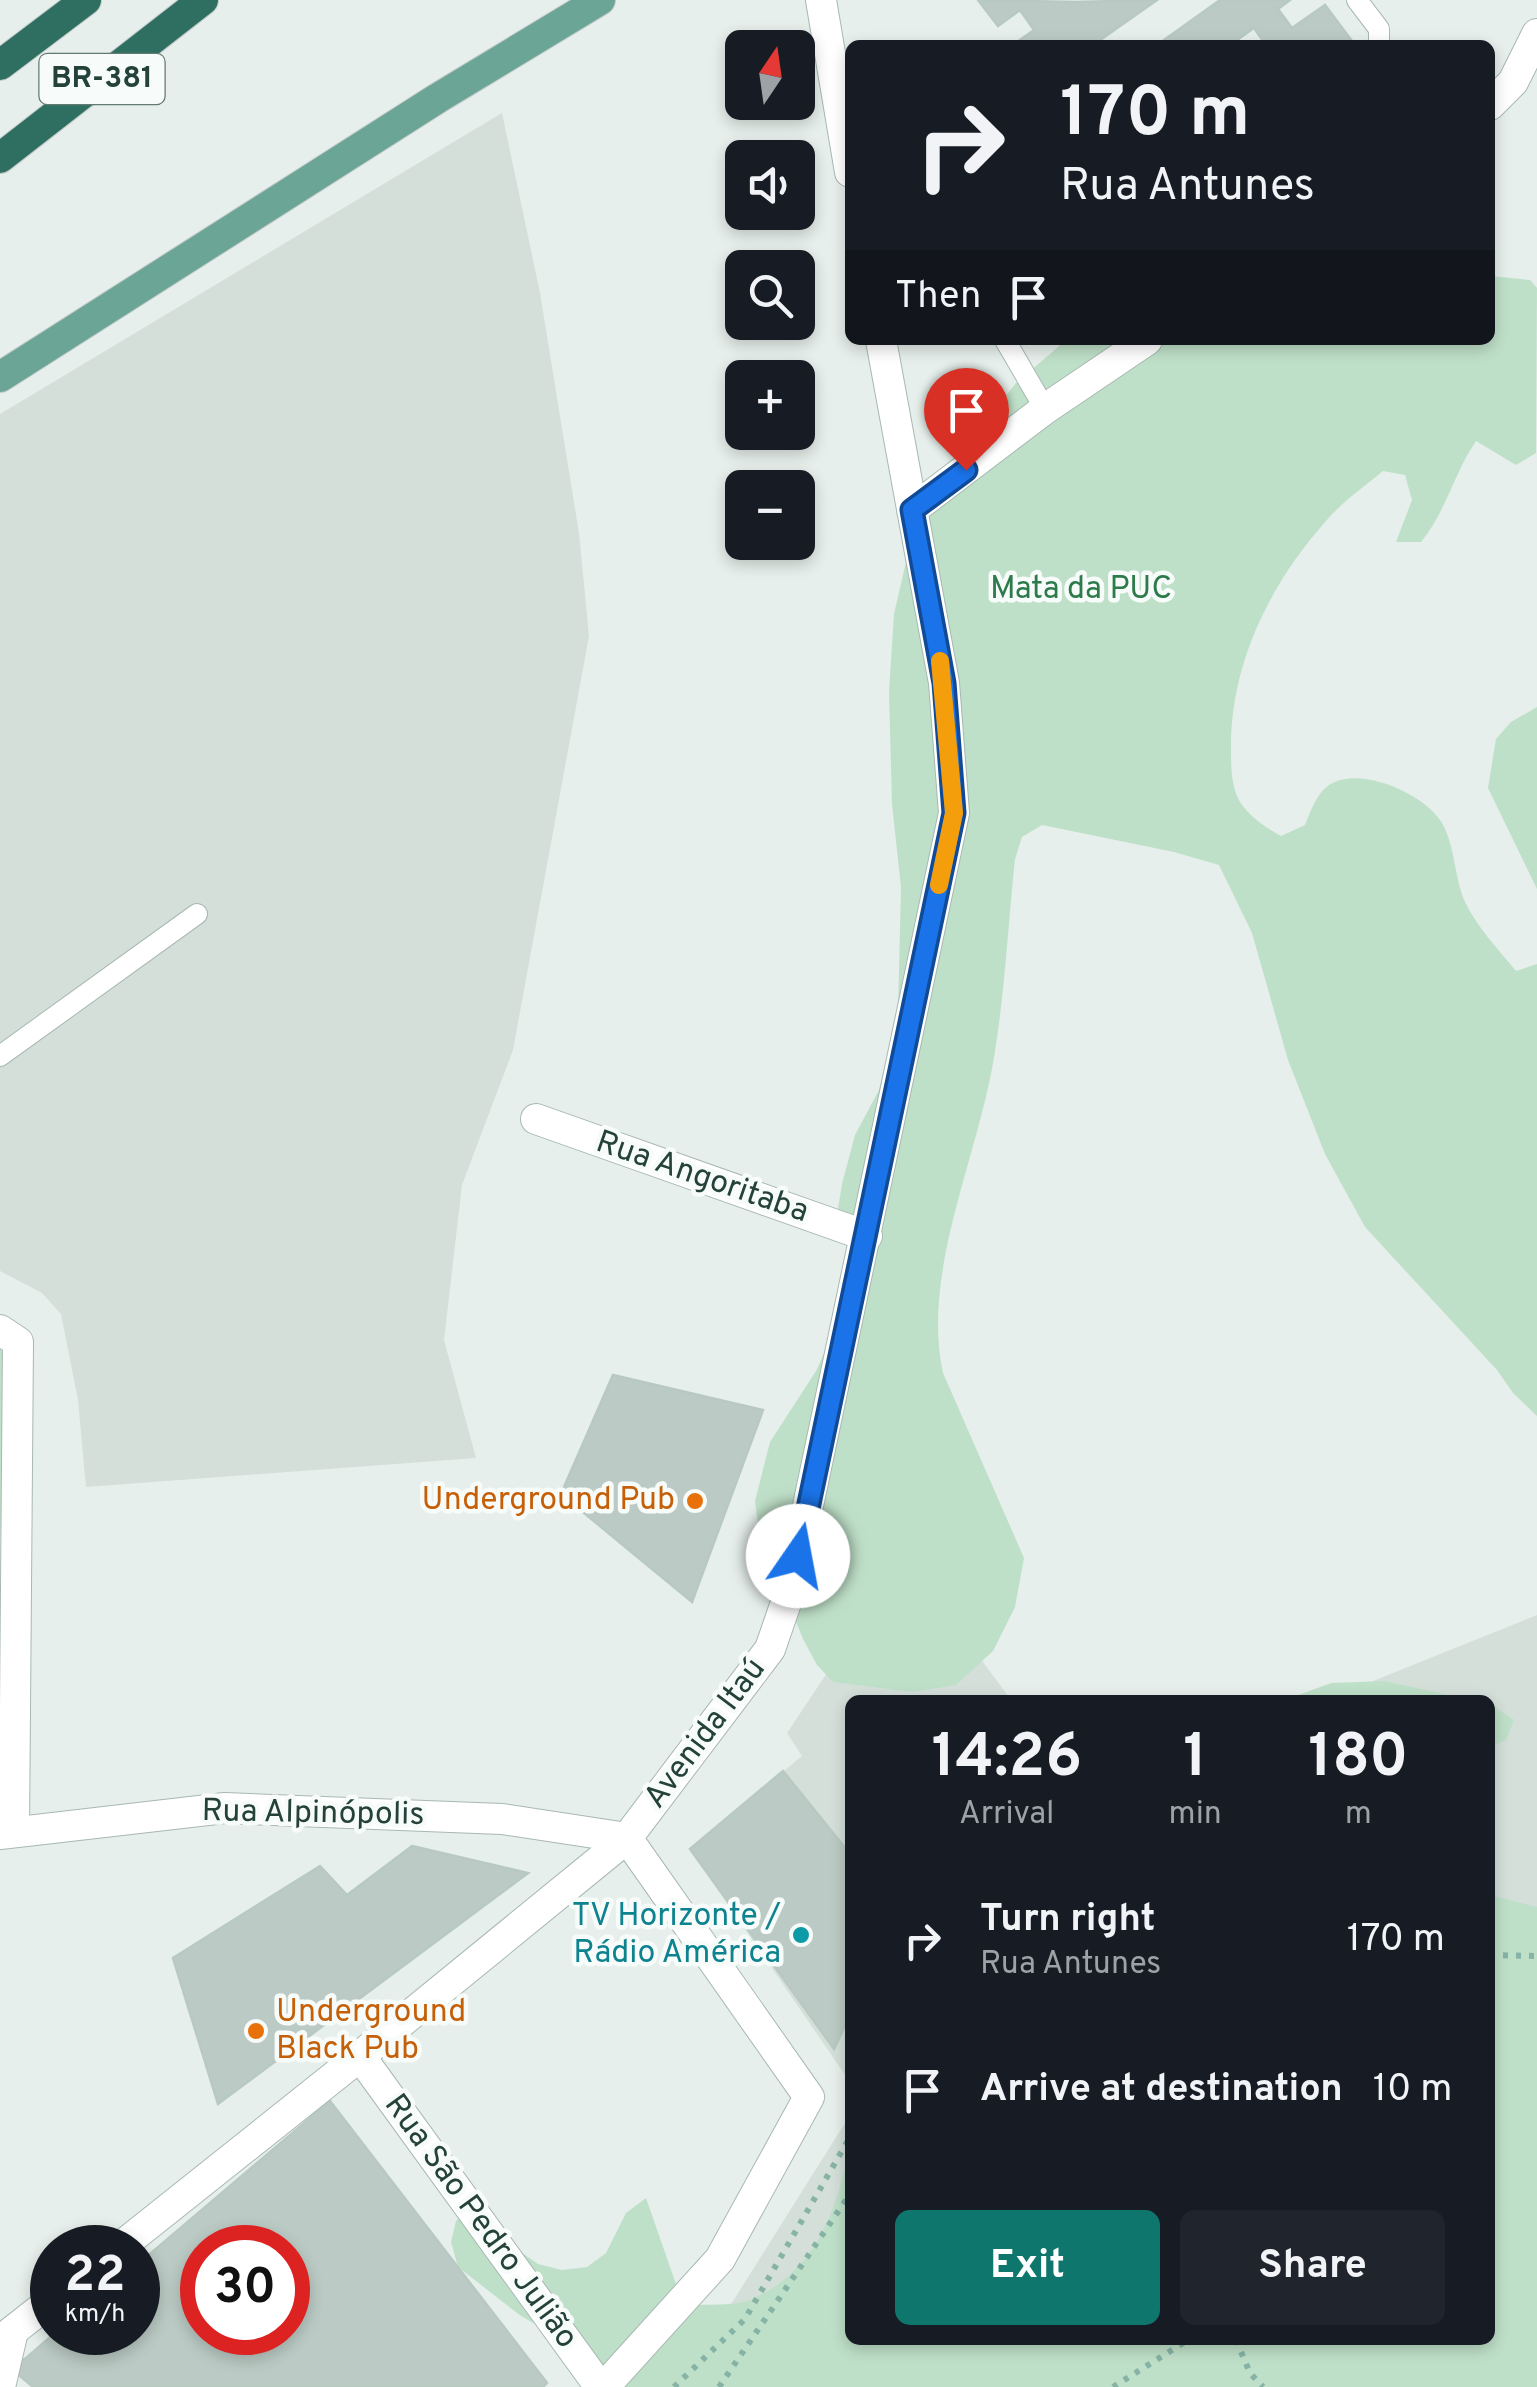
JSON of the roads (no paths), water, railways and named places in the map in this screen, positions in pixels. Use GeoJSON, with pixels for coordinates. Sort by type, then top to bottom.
{"type":"FeatureCollection","features":[{"type":"Feature","properties":{"kind":"highway","name":"BR-381"},"geometry":{"type":"LineString","coordinates":[[0,64],[86,0]]}},
{"type":"Feature","properties":{"kind":"highway","name":"BR-381"},"geometry":{"type":"LineString","coordinates":[[0,158],[204,0]]}},
{"type":"Feature","properties":{"kind":"main road"},"geometry":{"type":"LineString","coordinates":[[0,377],[438,98],[600,0]]}},
{"type":"Feature","properties":{"kind":"street"},"geometry":{"type":"LineString","coordinates":[[816,4],[845,147]]}},
{"type":"Feature","properties":{"kind":"street"},"geometry":{"type":"LineString","coordinates":[[1495,100],[1512,82],[1537,34]]}},
{"type":"Feature","properties":{"kind":"street","name":"Avenida Itaú"},"geometry":{"type":"LineString","coordinates":[[148,2225],[627,1838],[770,1649],[790,1591],[954,813],[944,683],[882,345]]}},
{"type":"Feature","properties":{"kind":"street"},"geometry":{"type":"LineString","coordinates":[[912,510],[1046,409],[1140,345]]}},
{"type":"Feature","properties":{"kind":"street","name":"Rua Angoritaba"},"geometry":{"type":"LineString","coordinates":[[536,1119],[867,1236]]}},
{"type":"Feature","properties":{"kind":"street"},"geometry":{"type":"LineString","coordinates":[[0,1330],[18,1342],[7,1833]]}},
{"type":"Feature","properties":{"kind":"street","name":"Rua Alpinópolis"},"geometry":{"type":"LineString","coordinates":[[7,1833],[225,1808],[502,1819],[627,1838]]}},
{"type":"Feature","properties":{"kind":"street"},"geometry":{"type":"LineString","coordinates":[[602,2387],[720,2258],[809,2098],[627,1838]]}},
{"type":"Feature","properties":{"kind":"street","name":"Rua São Pedro Julião"},"geometry":{"type":"LineString","coordinates":[[360,2056],[602,2387]]}},
{"type":"Feature","properties":{"kind":"street"},"geometry":{"type":"LineString","coordinates":[[0,2387],[7,2336],[30,2318]]}},
{"type":"Feature","properties":{"kind":"lane"},"geometry":{"type":"LineString","coordinates":[[1357,0],[1379,28],[1379,40]]}},
{"type":"Feature","properties":{"kind":"lane"},"geometry":{"type":"LineString","coordinates":[[1008,345],[1046,409]]}},
{"type":"Feature","properties":{"kind":"lane"},"geometry":{"type":"LineString","coordinates":[[0,1056],[197,914]]}},
{"type":"Feature","properties":{"kind":"place","name":"Underground Pub"},"geometry":{"type":"Point","coordinates":[695,1501]}},
{"type":"Feature","properties":{"kind":"place","name":"TV Horizonte / Rádio América"},"geometry":{"type":"Point","coordinates":[801,1935]}},
{"type":"Feature","properties":{"kind":"place","name":"Underground Black Pub"},"geometry":{"type":"Point","coordinates":[256,2031]}},
{"type":"Feature","properties":{"kind":"park label","name":"Mata da PUC"},"geometry":{"type":"Point","coordinates":[1081,590]}}]}
